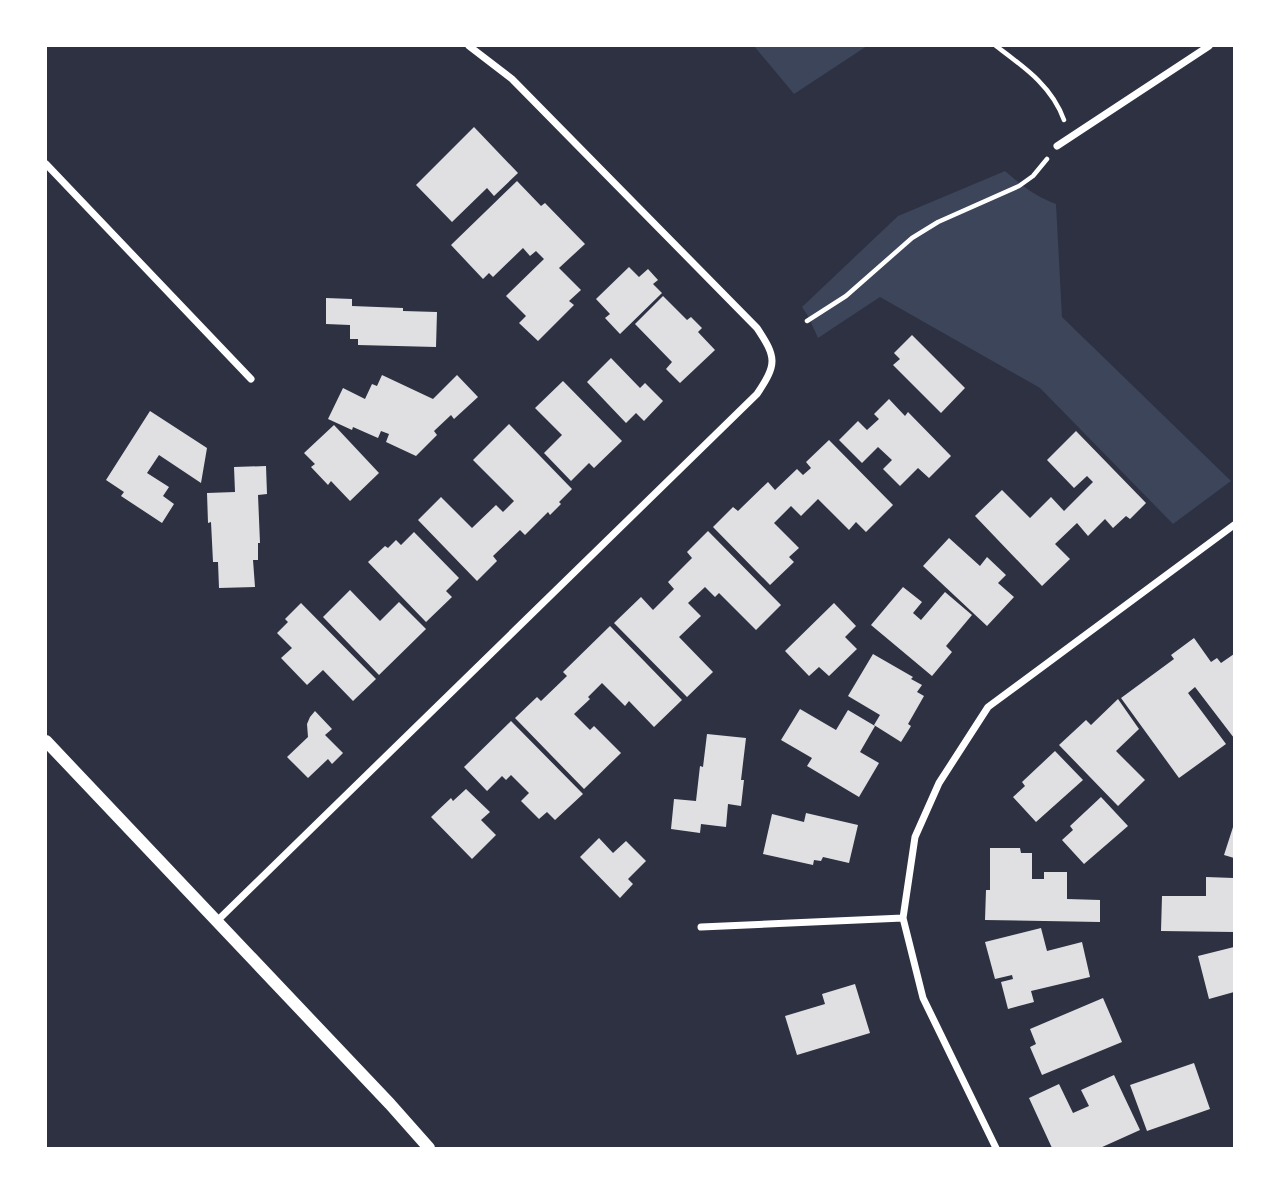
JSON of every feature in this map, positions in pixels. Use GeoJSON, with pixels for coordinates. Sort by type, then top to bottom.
{"type":"FeatureCollection","features":[{"type":"Feature","properties":{"kind":"street"},"geometry":{"type":"LineString","coordinates":[[217,921],[757,394],[770,375],[772,359],[768,345],[757,328],[512,79],[469,46]]}},
{"type":"Feature","properties":{"kind":"street"},"geometry":{"type":"LineString","coordinates":[[1057,146],[1209,46]]}},
{"type":"Feature","properties":{"kind":"street"},"geometry":{"type":"LineString","coordinates":[[46,164],[250,379]]}},
{"type":"Feature","properties":{"kind":"street"},"geometry":{"type":"LineString","coordinates":[[996,1149],[923,998],[903,918],[915,837],[939,783],[988,707],[1234,525]]}},
{"type":"Feature","properties":{"kind":"street"},"geometry":{"type":"LineString","coordinates":[[46,741],[390,1104],[429,1149]]}},
{"type":"Feature","properties":{"kind":"street"},"geometry":{"type":"LineString","coordinates":[[701,927],[903,918]]}},
{"type":"Feature","properties":{"kind":"path"},"geometry":{"type":"LineString","coordinates":[[996,46],[1044,85],[1058,105],[1071,138]]}},
{"type":"Feature","properties":{"kind":"path"},"geometry":{"type":"LineString","coordinates":[[807,321],[846,296],[912,238],[929,227],[1027,181],[1057,146]]}},
{"type":"Feature","properties":{"kind":"shaded area"},"geometry":{"type":"Polygon","coordinates":[[[754,46],[867,46],[794,94],[754,46]]]}},
{"type":"Feature","properties":{"kind":"shaded area"},"geometry":{"type":"Polygon","coordinates":[[[1005,171],[1029,190],[1056,204],[1062,317],[1231,481],[1173,524],[1040,388],[880,297],[818,338],[802,307],[898,216],[1005,171]]]}},
{"type":"Feature","properties":{"kind":"building"},"geometry":{"type":"Polygon","coordinates":[[[474,127],[518,173],[494,196],[487,188],[452,222],[416,185],[474,127]]]}},
{"type":"Feature","properties":{"kind":"building"},"geometry":{"type":"Polygon","coordinates":[[[517,181],[541,206],[545,203],[585,244],[559,268],[581,290],[569,301],[574,305],[538,341],[519,323],[526,316],[506,296],[544,259],[536,251],[530,256],[523,248],[493,277],[489,273],[483,279],[451,245],[517,181]]]}},
{"type":"Feature","properties":{"kind":"building"},"geometry":{"type":"Polygon","coordinates":[[[629,267],[639,277],[648,269],[658,280],[653,284],[662,293],[620,334],[605,318],[610,314],[596,299],[629,267]]]}},
{"type":"Feature","properties":{"kind":"building"},"geometry":{"type":"Polygon","coordinates":[[[663,296],[687,320],[691,317],[702,328],[698,332],[715,350],[680,383],[666,369],[672,362],[635,324],[663,296]]]}},
{"type":"Feature","properties":{"kind":"building"},"geometry":{"type":"Polygon","coordinates":[[[326,298],[352,299],[352,306],[437,312],[436,347],[358,345],[358,339],[350,339],[350,325],[326,324],[326,298]]]}},
{"type":"Feature","properties":{"kind":"building"},"geometry":{"type":"Polygon","coordinates":[[[912,335],[965,388],[941,413],[893,365],[900,359],[894,353],[912,335]]]}},
{"type":"Feature","properties":{"kind":"building"},"geometry":{"type":"Polygon","coordinates":[[[611,358],[640,388],[645,383],[663,401],[644,421],[636,413],[626,423],[587,382],[611,358]]]}},
{"type":"Feature","properties":{"kind":"building"},"geometry":{"type":"Polygon","coordinates":[[[382,375],[433,399],[457,375],[478,397],[454,419],[451,415],[434,431],[437,435],[416,456],[386,442],[389,434],[381,431],[378,438],[328,419],[343,388],[365,399],[372,384],[377,386],[382,375]]]}},
{"type":"Feature","properties":{"kind":"building"},"geometry":{"type":"Polygon","coordinates":[[[563,381],[622,441],[594,468],[589,463],[571,481],[544,453],[562,435],[535,408],[563,381]]]}},
{"type":"Feature","properties":{"kind":"building"},"geometry":{"type":"Polygon","coordinates":[[[889,399],[905,416],[908,412],[951,456],[929,478],[918,468],[900,486],[883,469],[892,460],[878,447],[862,463],[839,440],[858,421],[867,430],[879,419],[874,414],[889,399]]]}},
{"type":"Feature","properties":{"kind":"building"},"geometry":{"type":"Polygon","coordinates":[[[150,411],[207,448],[201,483],[159,455],[147,473],[169,487],[163,496],[174,504],[162,523],[121,496],[124,492],[106,480],[150,411]]]}},
{"type":"Feature","properties":{"kind":"building"},"geometry":{"type":"Polygon","coordinates":[[[509,424],[572,489],[550,515],[548,512],[525,535],[520,530],[493,556],[497,561],[477,581],[418,520],[441,497],[472,528],[496,505],[503,512],[514,501],[473,460],[509,424]]]}},
{"type":"Feature","properties":{"kind":"building"},"geometry":{"type":"Polygon","coordinates":[[[334,425],[379,473],[350,501],[331,481],[328,485],[311,467],[315,464],[304,453],[334,425]]]}},
{"type":"Feature","properties":{"kind":"building"},"geometry":{"type":"Polygon","coordinates":[[[1076,431],[1146,503],[1130,519],[1126,516],[1113,528],[1105,519],[1088,536],[1077,523],[1055,544],[1070,559],[1042,586],[975,516],[1002,490],[1030,518],[1051,497],[1064,511],[1093,482],[1087,476],[1074,488],[1047,460],[1076,431]]]}},
{"type":"Feature","properties":{"kind":"building"},"geometry":{"type":"Polygon","coordinates":[[[829,440],[893,505],[866,532],[856,522],[849,530],[818,499],[801,516],[791,506],[774,523],[799,548],[789,557],[794,562],[770,585],[713,527],[733,507],[738,511],[768,482],[775,490],[797,469],[803,475],[811,468],[806,462],[829,440]]]}},
{"type":"Feature","properties":{"kind":"building"},"geometry":{"type":"Polygon","coordinates":[[[266,466],[267,494],[258,495],[260,543],[258,560],[253,560],[255,587],[219,588],[218,562],[213,562],[211,522],[208,523],[207,493],[235,492],[234,467],[266,466]]]}},
{"type":"Feature","properties":{"kind":"building"},"geometry":{"type":"Polygon","coordinates":[[[708,531],[781,605],[756,630],[719,593],[715,597],[705,587],[688,603],[701,616],[679,637],[713,672],[687,697],[614,623],[641,597],[653,610],[674,589],[668,582],[692,558],[687,552],[708,531]]]}},
{"type":"Feature","properties":{"kind":"building"},"geometry":{"type":"Polygon","coordinates":[[[414,532],[459,578],[446,591],[452,597],[426,622],[368,562],[385,546],[388,548],[396,540],[401,545],[414,532]]]}},
{"type":"Feature","properties":{"kind":"building"},"geometry":{"type":"Polygon","coordinates":[[[949,538],[980,566],[987,557],[1006,575],[998,583],[1014,597],[987,626],[923,566],[949,538]]]}},
{"type":"Feature","properties":{"kind":"building"},"geometry":{"type":"Polygon","coordinates":[[[903,587],[922,602],[913,613],[921,620],[945,592],[972,615],[946,646],[952,652],[932,676],[871,625],[903,587]]]}},
{"type":"Feature","properties":{"kind":"building"},"geometry":{"type":"Polygon","coordinates":[[[350,590],[380,621],[399,602],[426,629],[379,675],[323,617],[350,590]]]}},
{"type":"Feature","properties":{"kind":"building"},"geometry":{"type":"Polygon","coordinates":[[[301,603],[376,679],[353,701],[323,670],[307,685],[281,658],[292,648],[277,633],[288,622],[285,619],[301,603]]]}},
{"type":"Feature","properties":{"kind":"building"},"geometry":{"type":"Polygon","coordinates":[[[834,603],[856,626],[845,637],[857,649],[829,676],[819,667],[809,676],[785,651],[834,603]]]}},
{"type":"Feature","properties":{"kind":"building"},"geometry":{"type":"Polygon","coordinates":[[[610,626],[682,700],[654,727],[629,701],[625,706],[602,683],[574,714],[590,730],[594,726],[621,753],[584,789],[515,718],[537,697],[541,701],[567,676],[563,672],[610,626]]]}},
{"type":"Feature","properties":{"kind":"building"},"geometry":{"type":"Polygon","coordinates":[[[1194,638],[1211,662],[1217,658],[1221,663],[1234,654],[1234,738],[1195,687],[1188,693],[1226,744],[1179,778],[1121,698],[1174,659],[1171,655],[1194,638]]]}},
{"type":"Feature","properties":{"kind":"building"},"geometry":{"type":"Polygon","coordinates":[[[873,654],[922,685],[917,692],[924,696],[901,742],[874,725],[880,715],[848,696],[873,654]]]}},
{"type":"Feature","properties":{"kind":"building"},"geometry":{"type":"Polygon","coordinates":[[[1118,699],[1139,729],[1116,751],[1145,780],[1118,806],[1059,745],[1086,720],[1091,725],[1118,699]]]}},
{"type":"Feature","properties":{"kind":"building"},"geometry":{"type":"Polygon","coordinates":[[[800,709],[836,730],[848,710],[875,726],[860,752],[879,763],[859,797],[807,766],[812,758],[781,740],[800,709]]]}},
{"type":"Feature","properties":{"kind":"building"},"geometry":{"type":"Polygon","coordinates":[[[315,711],[332,729],[325,735],[343,753],[332,764],[328,759],[308,778],[287,757],[308,737],[307,724],[315,711]]]}},
{"type":"Feature","properties":{"kind":"building"},"geometry":{"type":"Polygon","coordinates":[[[511,721],[583,794],[555,820],[547,812],[539,819],[521,801],[529,793],[511,775],[506,780],[502,776],[487,791],[464,767],[511,721]]]}},
{"type":"Feature","properties":{"kind":"building"},"geometry":{"type":"Polygon","coordinates":[[[707,734],[746,738],[741,806],[728,804],[726,827],[701,824],[700,833],[671,829],[674,799],[696,801],[707,734]]]}},
{"type":"Feature","properties":{"kind":"building"},"geometry":{"type":"Polygon","coordinates":[[[1055,751],[1083,780],[1036,822],[1013,797],[1025,786],[1022,782],[1055,751]]]}},
{"type":"Feature","properties":{"kind":"building"},"geometry":{"type":"Polygon","coordinates":[[[466,789],[490,812],[481,820],[496,835],[472,859],[431,817],[451,798],[453,801],[466,789]]]}},
{"type":"Feature","properties":{"kind":"building"},"geometry":{"type":"Polygon","coordinates":[[[1101,797],[1128,826],[1084,864],[1062,840],[1073,830],[1070,826],[1101,797]]]}},
{"type":"Feature","properties":{"kind":"building"},"geometry":{"type":"Polygon","coordinates":[[[806,813],[858,825],[849,863],[823,857],[821,861],[814,860],[813,865],[763,854],[772,814],[804,822],[806,813]]]}},
{"type":"Feature","properties":{"kind":"building"},"geometry":{"type":"Polygon","coordinates":[[[1234,824],[1234,858],[1224,855],[1234,824]]]}},
{"type":"Feature","properties":{"kind":"building"},"geometry":{"type":"Polygon","coordinates":[[[599,838],[613,853],[626,841],[646,861],[628,879],[633,884],[620,898],[580,857],[599,838]]]}},
{"type":"Feature","properties":{"kind":"building"},"geometry":{"type":"Polygon","coordinates":[[[990,848],[1020,848],[1021,853],[1032,853],[1032,879],[1044,879],[1044,872],[1067,872],[1067,899],[1100,900],[1100,922],[985,920],[986,890],[990,890],[990,848]]]}},
{"type":"Feature","properties":{"kind":"building"},"geometry":{"type":"Polygon","coordinates":[[[1206,877],[1234,878],[1234,932],[1161,931],[1162,896],[1206,896],[1206,877]]]}},
{"type":"Feature","properties":{"kind":"building"},"geometry":{"type":"Polygon","coordinates":[[[1041,928],[1047,951],[1082,942],[1090,977],[1031,991],[1034,1002],[1008,1009],[1001,982],[1013,979],[1012,975],[995,979],[985,942],[1041,928]]]}},
{"type":"Feature","properties":{"kind":"building"},"geometry":{"type":"Polygon","coordinates":[[[1234,947],[1234,992],[1209,999],[1198,956],[1234,947]]]}},
{"type":"Feature","properties":{"kind":"building"},"geometry":{"type":"Polygon","coordinates":[[[855,984],[870,1033],[797,1055],[785,1016],[825,1004],[822,994],[855,984]]]}},
{"type":"Feature","properties":{"kind":"building"},"geometry":{"type":"Polygon","coordinates":[[[1103,998],[1122,1042],[1042,1075],[1030,1047],[1036,1044],[1030,1029],[1103,998]]]}},
{"type":"Feature","properties":{"kind":"building"},"geometry":{"type":"Polygon","coordinates":[[[1194,1063],[1210,1109],[1147,1131],[1130,1085],[1194,1063]]]}},
{"type":"Feature","properties":{"kind":"building"},"geometry":{"type":"Polygon","coordinates":[[[1114,1075],[1140,1130],[1100,1148],[1052,1148],[1029,1098],[1059,1084],[1073,1113],[1089,1106],[1081,1090],[1114,1075]]]}}]}
